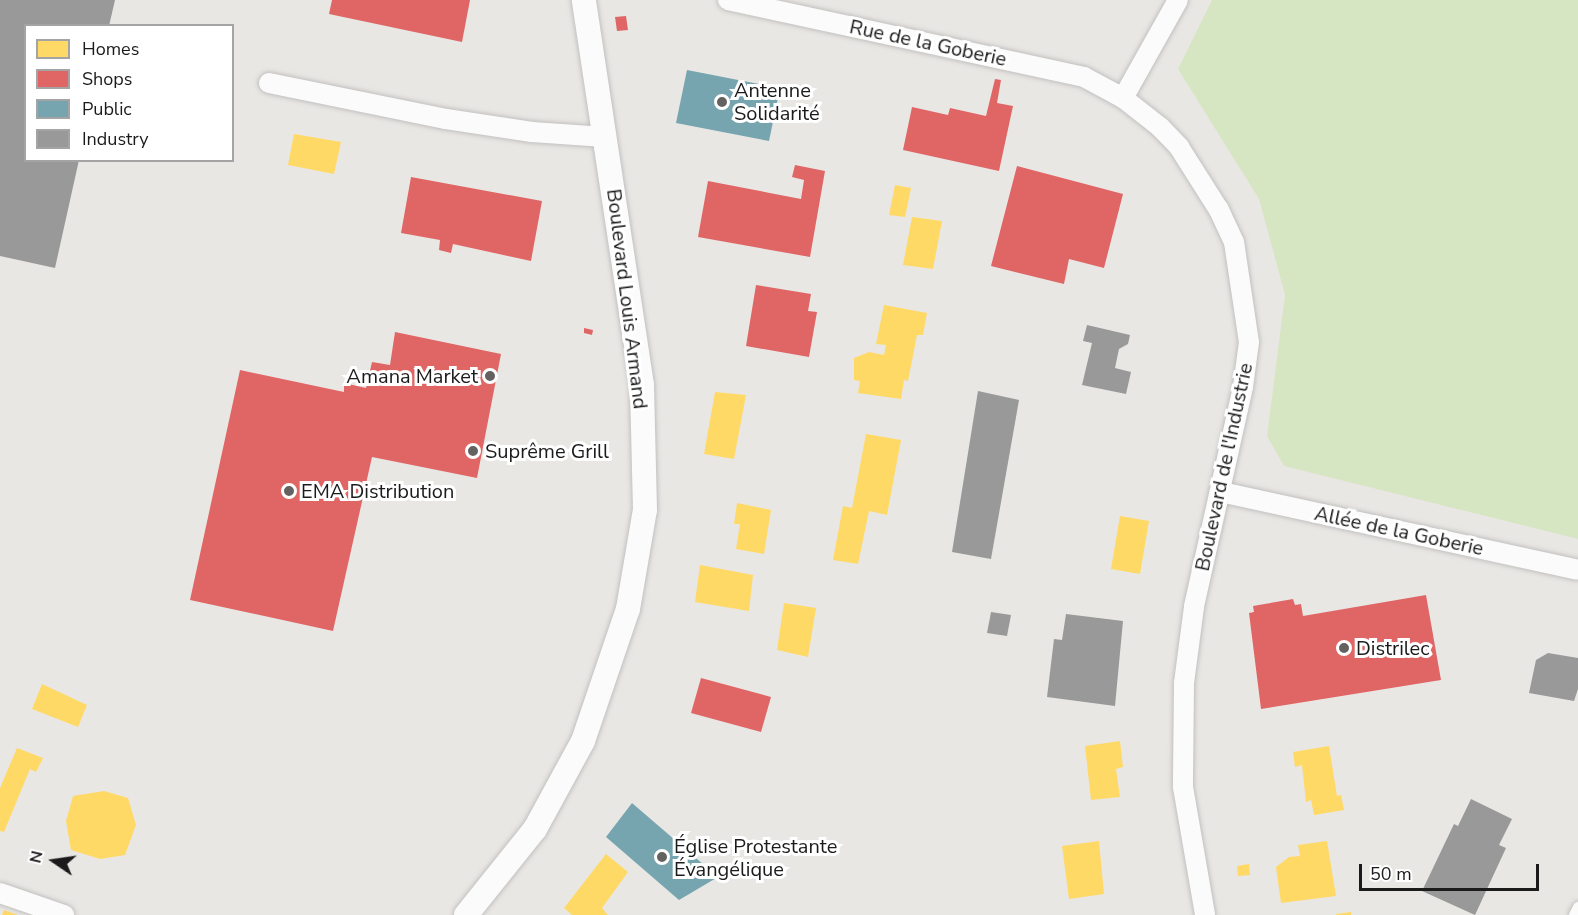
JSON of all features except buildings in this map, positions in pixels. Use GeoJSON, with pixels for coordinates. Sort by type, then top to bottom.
{"type":"FeatureCollection","features":[{"type":"Feature","properties":{"kind":"street","name":"Boulevard Louis Armand"},"geometry":{"type":"LineString","coordinates":[[466,915],[535,829],[570,769],[605,687],[628,609],[645,510],[642,385],[584,0]]}},
{"type":"Feature","properties":{"kind":"street","name":"Rue de la Goberie"},"geometry":{"type":"LineString","coordinates":[[728,0],[1065,71],[1123,98]]}},
{"type":"Feature","properties":{"kind":"street"},"geometry":{"type":"LineString","coordinates":[[1123,98],[1178,0]]}},
{"type":"Feature","properties":{"kind":"street"},"geometry":{"type":"LineString","coordinates":[[269,83],[446,119],[532,132],[605,137]]}},
{"type":"Feature","properties":{"kind":"street","name":"Boulevard de l'Industrie"},"geometry":{"type":"LineString","coordinates":[[1123,98],[1179,147],[1234,242],[1249,342],[1221,492],[1194,607],[1180,728],[1183,787],[1205,915]]}},
{"type":"Feature","properties":{"kind":"street","name":"Allée de la Goberie"},"geometry":{"type":"LineString","coordinates":[[1221,492],[1578,570]]}},
{"type":"Feature","properties":{"kind":"street"},"geometry":{"type":"LineString","coordinates":[[0,893],[64,915]]}},
{"type":"Feature","properties":{"kind":"lane"},"geometry":{"type":"LineString","coordinates":[[1574,915],[1578,907]]}},
{"type":"Feature","properties":{"kind":"green space"},"geometry":{"type":"Polygon","coordinates":[[[1212,0],[1578,0],[1578,539],[1284,466],[1267,436],[1285,295],[1259,199],[1178,69],[1212,0]]]}},
{"type":"Feature","properties":{"kind":"place","name":"Antenne Solidarité"},"geometry":{"type":"Point","coordinates":[722,102]}},
{"type":"Feature","properties":{"kind":"place","name":"Amana Market"},"geometry":{"type":"Point","coordinates":[490,376]}},
{"type":"Feature","properties":{"kind":"place","name":"Suprême Grill"},"geometry":{"type":"Point","coordinates":[473,451]}},
{"type":"Feature","properties":{"kind":"place","name":"EMA Distribution"},"geometry":{"type":"Point","coordinates":[289,491]}},
{"type":"Feature","properties":{"kind":"place","name":"Distrilec"},"geometry":{"type":"Point","coordinates":[1344,648]}},
{"type":"Feature","properties":{"kind":"place","name":"Église Protestante Évangélique"},"geometry":{"type":"Point","coordinates":[662,857]}}]}
